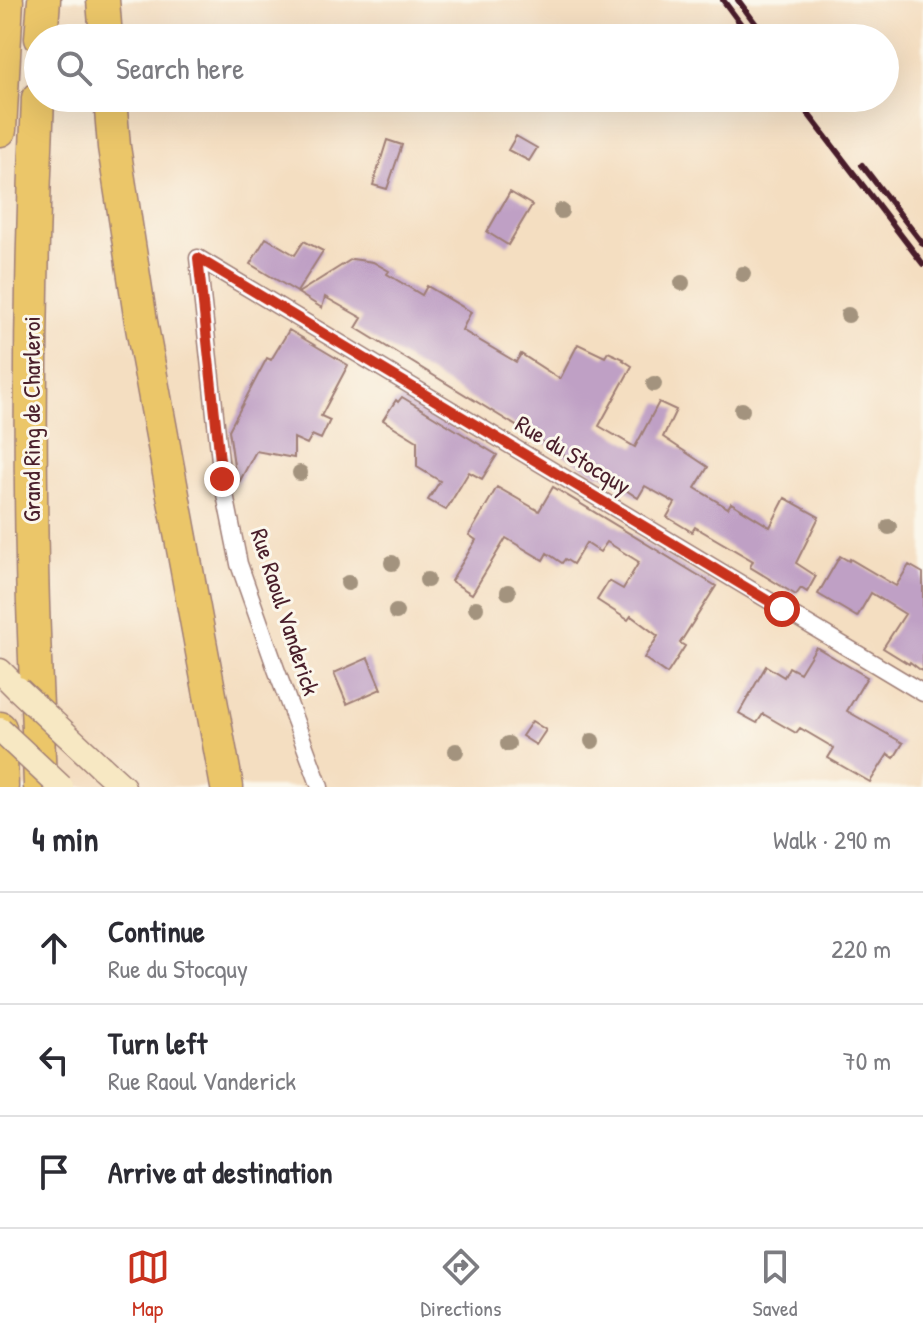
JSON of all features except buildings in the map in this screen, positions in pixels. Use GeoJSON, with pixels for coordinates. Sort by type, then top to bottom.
{"type":"FeatureCollection","features":[{"type":"Feature","properties":{"kind":"highway"},"geometry":{"type":"LineString","coordinates":[[0,130],[7,0]]}},
{"type":"Feature","properties":{"kind":"highway"},"geometry":{"type":"LineString","coordinates":[[42,24],[44,0]]}},
{"type":"Feature","properties":{"kind":"highway"},"geometry":{"type":"LineString","coordinates":[[103,0],[105,24]]}},
{"type":"Feature","properties":{"kind":"highway","name":"Grand Ring de Charleroi"},"geometry":{"type":"LineString","coordinates":[[37,112],[30,392],[40,787]]}},
{"type":"Feature","properties":{"kind":"highway"},"geometry":{"type":"LineString","coordinates":[[111,112],[141,322],[227,787]]}},
{"type":"Feature","properties":{"kind":"highway"},"geometry":{"type":"LineString","coordinates":[[0,729],[2,787]]}},
{"type":"Feature","properties":{"kind":"main road"},"geometry":{"type":"LineString","coordinates":[[0,671],[123,787]]}},
{"type":"Feature","properties":{"kind":"main road"},"geometry":{"type":"LineString","coordinates":[[0,729],[61,787]]}},
{"type":"Feature","properties":{"kind":"street","name":"Rue du Stocquy"},"geometry":{"type":"LineString","coordinates":[[198,258],[923,693]]}},
{"type":"Feature","properties":{"kind":"street","name":"Rue Raoul Vanderick"},"geometry":{"type":"LineString","coordinates":[[198,258],[222,479],[239,564],[320,787]]}},
{"type":"Feature","properties":{"kind":"railway"},"geometry":{"type":"LineString","coordinates":[[723,0],[741,24]]}},
{"type":"Feature","properties":{"kind":"railway"},"geometry":{"type":"LineString","coordinates":[[738,0],[756,24]]}},
{"type":"Feature","properties":{"kind":"railway"},"geometry":{"type":"LineString","coordinates":[[807,112],[923,264]]}},
{"type":"Feature","properties":{"kind":"railway"},"geometry":{"type":"LineString","coordinates":[[862,165],[923,244]]}},
{"type":"Feature","properties":{"kind":"route"},"geometry":{"type":"LineString","coordinates":[[222,479],[198,258],[782,609]]}}]}
